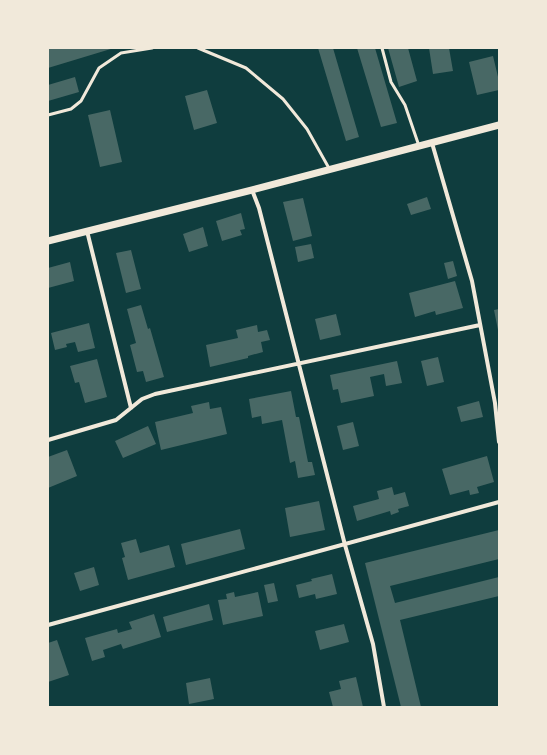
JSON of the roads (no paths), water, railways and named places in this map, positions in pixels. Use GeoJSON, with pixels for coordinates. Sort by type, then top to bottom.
{"type":"FeatureCollection","features":[{"type":"Feature","properties":{"kind":"street"},"geometry":{"type":"LineString","coordinates":[[48,241],[330,170],[499,125]]}},
{"type":"Feature","properties":{"kind":"street"},"geometry":{"type":"LineString","coordinates":[[432,143],[472,281],[495,403],[499,442]]}},
{"type":"Feature","properties":{"kind":"street"},"geometry":{"type":"LineString","coordinates":[[252,190],[259,208],[345,545],[373,644],[384,707]]}},
{"type":"Feature","properties":{"kind":"street"},"geometry":{"type":"LineString","coordinates":[[87,231],[130,408]]}},
{"type":"Feature","properties":{"kind":"street"},"geometry":{"type":"LineString","coordinates":[[48,440],[116,420],[142,400],[155,394],[480,325]]}},
{"type":"Feature","properties":{"kind":"street"},"geometry":{"type":"LineString","coordinates":[[48,625],[499,502]]}},
{"type":"Feature","properties":{"kind":"lane"},"geometry":{"type":"LineString","coordinates":[[48,116],[71,109],[81,101],[99,68],[121,53],[152,48]]}},
{"type":"Feature","properties":{"kind":"lane"},"geometry":{"type":"LineString","coordinates":[[198,48],[246,68],[283,98],[307,129],[330,170]]}},
{"type":"Feature","properties":{"kind":"lane"},"geometry":{"type":"LineString","coordinates":[[382,48],[391,82],[405,105],[419,146]]}}]}
